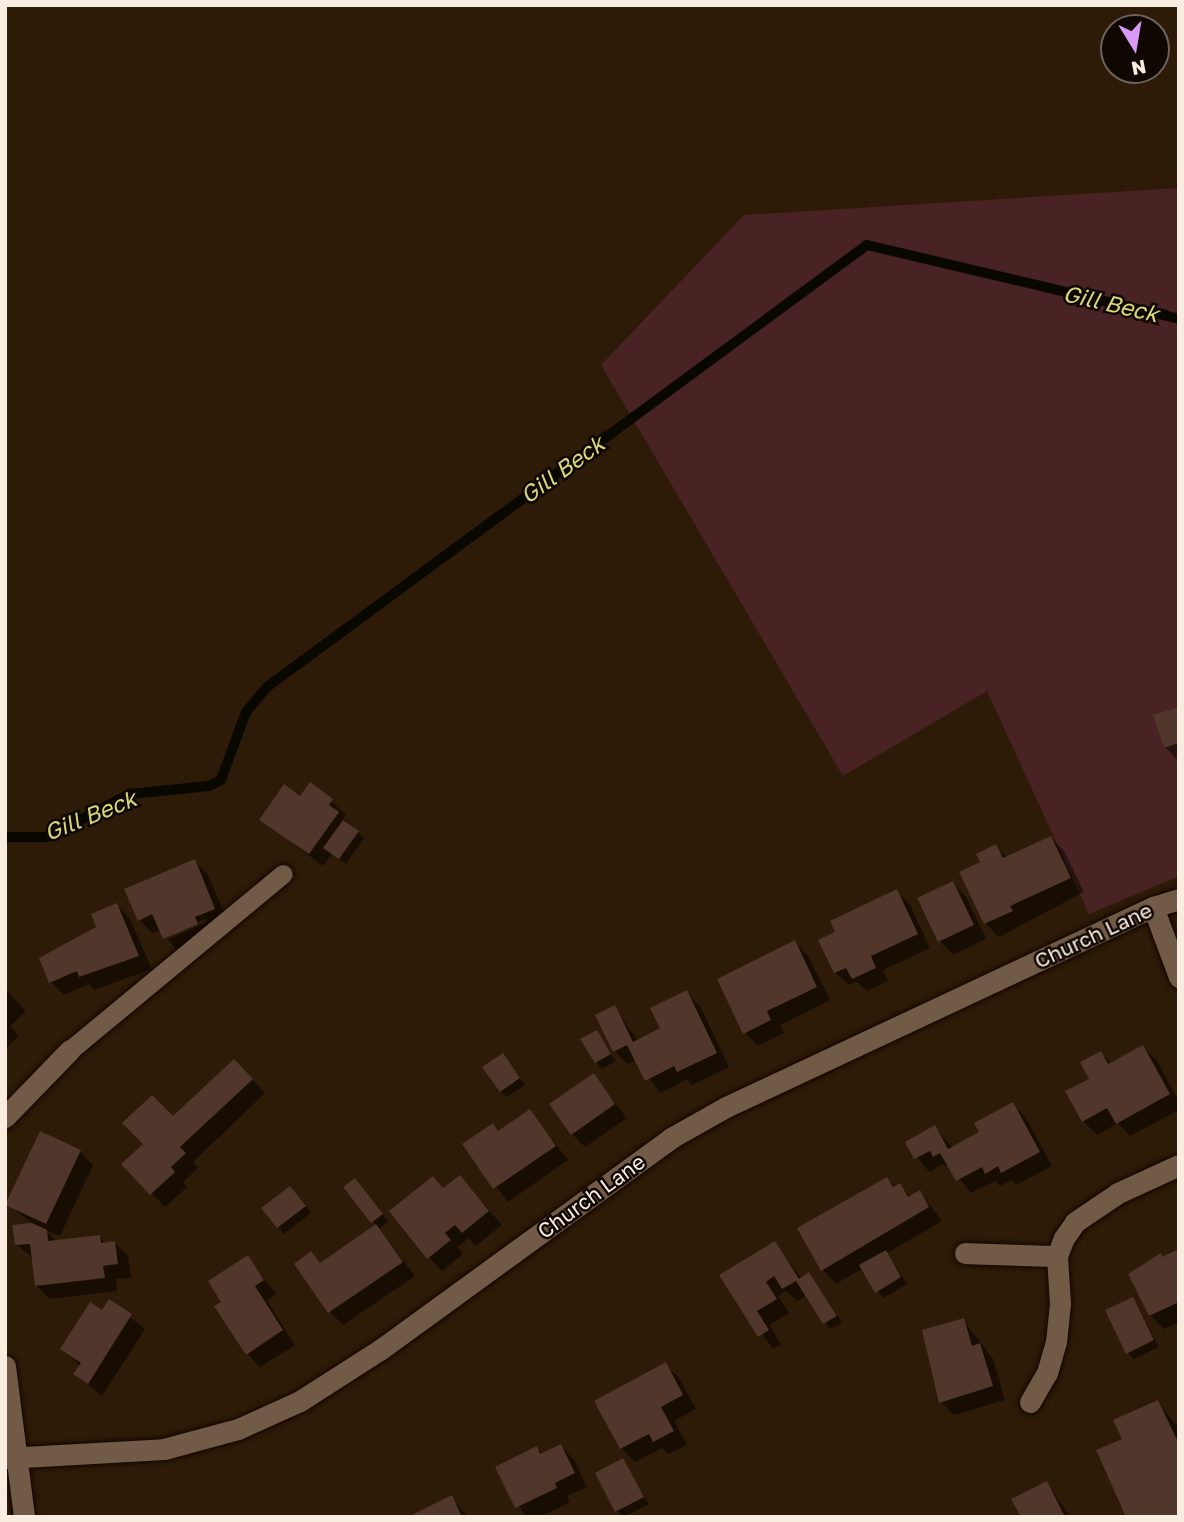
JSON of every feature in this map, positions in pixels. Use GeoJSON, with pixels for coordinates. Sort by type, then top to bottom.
{"type":"FeatureCollection","features":[{"type":"Feature","properties":{"kind":"street","name":"Church Lane"},"geometry":{"type":"LineString","coordinates":[[10,1458],[164,1449],[238,1429],[300,1401],[382,1349],[671,1138],[726,1107],[1153,907],[1179,899]]}},
{"type":"Feature","properties":{"kind":"street"},"geometry":{"type":"LineString","coordinates":[[1153,907],[1179,976]]}},
{"type":"Feature","properties":{"kind":"street"},"geometry":{"type":"LineString","coordinates":[[5,1117],[70,1050]]}},
{"type":"Feature","properties":{"kind":"street"},"geometry":{"type":"LineString","coordinates":[[1030,1402],[1047,1373],[1056,1342],[1060,1304],[1057,1256],[1075,1222],[1118,1193],[1179,1165]]}},
{"type":"Feature","properties":{"kind":"street"},"geometry":{"type":"LineString","coordinates":[[965,1253],[1057,1256]]}},
{"type":"Feature","properties":{"kind":"street"},"geometry":{"type":"LineString","coordinates":[[5,1366],[10,1458],[24,1517]]}},
{"type":"Feature","properties":{"kind":"lane"},"geometry":{"type":"LineString","coordinates":[[70,1050],[282,874]]}},
{"type":"Feature","properties":{"kind":"shaded area"},"geometry":{"type":"Polygon","coordinates":[[[1179,188],[1179,707],[1154,716],[1164,748],[1179,743],[1179,876],[1089,914],[987,691],[843,776],[601,365],[744,215],[1179,188]]]}},
{"type":"Feature","properties":{"kind":"building"},"geometry":{"type":"Polygon","coordinates":[[[1179,707],[1179,743],[1164,748],[1153,715],[1179,707]]]}},
{"type":"Feature","properties":{"kind":"building"},"geometry":{"type":"Polygon","coordinates":[[[310,782],[333,799],[329,805],[339,812],[309,854],[259,820],[284,784],[300,796],[310,782]]]}},
{"type":"Feature","properties":{"kind":"building"},"geometry":{"type":"Polygon","coordinates":[[[343,820],[359,831],[339,859],[323,848],[343,820]]]}},
{"type":"Feature","properties":{"kind":"building"},"geometry":{"type":"Polygon","coordinates":[[[1051,836],[1071,878],[1010,906],[1013,911],[984,924],[959,872],[980,862],[976,854],[996,844],[1003,858],[1051,836]]]}},
{"type":"Feature","properties":{"kind":"building"},"geometry":{"type":"Polygon","coordinates":[[[195,859],[215,909],[195,917],[198,924],[163,939],[152,914],[138,921],[124,889],[195,859]]]}},
{"type":"Feature","properties":{"kind":"building"},"geometry":{"type":"Polygon","coordinates":[[[953,881],[974,925],[938,942],[917,898],[953,881]]]}},
{"type":"Feature","properties":{"kind":"building"},"geometry":{"type":"Polygon","coordinates":[[[897,889],[918,934],[871,956],[876,968],[852,979],[846,968],[834,973],[818,940],[835,932],[830,921],[897,889]]]}},
{"type":"Feature","properties":{"kind":"building"},"geometry":{"type":"Polygon","coordinates":[[[117,903],[139,956],[79,977],[77,971],[49,983],[39,958],[96,927],[91,914],[117,903]]]}},
{"type":"Feature","properties":{"kind":"building"},"geometry":{"type":"Polygon","coordinates":[[[795,940],[817,987],[767,1011],[771,1020],[743,1034],[717,979],[795,940]]]}},
{"type":"Feature","properties":{"kind":"building"},"geometry":{"type":"Polygon","coordinates":[[[687,990],[717,1053],[677,1072],[674,1066],[645,1081],[627,1045],[613,1052],[595,1015],[615,1005],[633,1042],[660,1028],[650,1008],[687,990]]]}},
{"type":"Feature","properties":{"kind":"building"},"geometry":{"type":"Polygon","coordinates":[[[597,1030],[611,1054],[595,1063],[580,1039],[597,1030]]]}},
{"type":"Feature","properties":{"kind":"building"},"geometry":{"type":"Polygon","coordinates":[[[1143,1045],[1170,1094],[1116,1124],[1107,1108],[1082,1122],[1065,1091],[1089,1079],[1080,1062],[1101,1051],[1108,1064],[1143,1045]]]}},
{"type":"Feature","properties":{"kind":"building"},"geometry":{"type":"Polygon","coordinates":[[[503,1053],[520,1078],[500,1092],[482,1067],[503,1053]]]}},
{"type":"Feature","properties":{"kind":"building"},"geometry":{"type":"Polygon","coordinates":[[[234,1059],[253,1079],[180,1147],[186,1153],[171,1167],[175,1172],[150,1195],[121,1164],[143,1144],[122,1123],[152,1095],[173,1116],[234,1059]]]}},
{"type":"Feature","properties":{"kind":"building"},"geometry":{"type":"Polygon","coordinates":[[[594,1073],[615,1104],[571,1135],[549,1104],[594,1073]]]}},
{"type":"Feature","properties":{"kind":"building"},"geometry":{"type":"Polygon","coordinates":[[[1013,1102],[1040,1152],[1001,1173],[998,1166],[985,1174],[982,1167],[956,1181],[940,1153],[933,1157],[930,1151],[914,1159],[905,1142],[935,1125],[948,1149],[979,1132],[974,1123],[1013,1102]]]}},
{"type":"Feature","properties":{"kind":"building"},"geometry":{"type":"Polygon","coordinates":[[[530,1109],[556,1146],[493,1189],[462,1144],[493,1123],[498,1131],[530,1109]]]}},
{"type":"Feature","properties":{"kind":"building"},"geometry":{"type":"Polygon","coordinates":[[[40,1131],[81,1150],[46,1224],[5,1205],[40,1131]]]}},
{"type":"Feature","properties":{"kind":"building"},"geometry":{"type":"Polygon","coordinates":[[[460,1175],[489,1211],[462,1233],[455,1225],[445,1233],[451,1240],[427,1259],[389,1211],[433,1176],[443,1188],[460,1175]]]}},
{"type":"Feature","properties":{"kind":"building"},"geometry":{"type":"Polygon","coordinates":[[[887,1177],[893,1187],[900,1183],[908,1197],[920,1190],[929,1207],[821,1271],[797,1228],[887,1177]]]}},
{"type":"Feature","properties":{"kind":"building"},"geometry":{"type":"Polygon","coordinates":[[[355,1178],[383,1214],[371,1223],[343,1187],[355,1178]]]}},
{"type":"Feature","properties":{"kind":"building"},"geometry":{"type":"Polygon","coordinates":[[[290,1186],[306,1206],[277,1228],[261,1208],[290,1186]]]}},
{"type":"Feature","properties":{"kind":"building"},"geometry":{"type":"Polygon","coordinates":[[[32,1223],[47,1230],[48,1241],[100,1235],[101,1243],[115,1241],[118,1264],[103,1266],[105,1278],[35,1286],[30,1244],[15,1245],[12,1225],[32,1223]]]}},
{"type":"Feature","properties":{"kind":"building"},"geometry":{"type":"Polygon","coordinates":[[[376,1224],[403,1262],[328,1313],[294,1264],[311,1251],[320,1263],[376,1224]]]}},
{"type":"Feature","properties":{"kind":"building"},"geometry":{"type":"Polygon","coordinates":[[[775,1241],[799,1279],[809,1272],[837,1316],[823,1324],[796,1281],[782,1289],[774,1276],[766,1282],[777,1299],[757,1311],[769,1330],[758,1337],[719,1275],[775,1241]]]}},
{"type":"Feature","properties":{"kind":"building"},"geometry":{"type":"Polygon","coordinates":[[[1179,1249],[1179,1302],[1149,1316],[1128,1274],[1161,1253],[1162,1257],[1179,1249]]]}},
{"type":"Feature","properties":{"kind":"building"},"geometry":{"type":"Polygon","coordinates":[[[886,1250],[901,1277],[875,1293],[859,1265],[886,1250]]]}},
{"type":"Feature","properties":{"kind":"building"},"geometry":{"type":"Polygon","coordinates":[[[248,1255],[264,1280],[255,1286],[283,1330],[246,1355],[214,1306],[221,1302],[208,1281],[248,1255]]]}},
{"type":"Feature","properties":{"kind":"building"},"geometry":{"type":"Polygon","coordinates":[[[1133,1297],[1154,1340],[1126,1354],[1105,1310],[1133,1297]]]}},
{"type":"Feature","properties":{"kind":"building"},"geometry":{"type":"Polygon","coordinates":[[[109,1299],[132,1314],[88,1384],[73,1374],[81,1363],[60,1349],[90,1302],[102,1310],[109,1299]]]}},
{"type":"Feature","properties":{"kind":"building"},"geometry":{"type":"Polygon","coordinates":[[[964,1318],[972,1346],[980,1343],[993,1386],[939,1403],[922,1330],[964,1318]]]}},
{"type":"Feature","properties":{"kind":"building"},"geometry":{"type":"Polygon","coordinates":[[[666,1362],[683,1395],[661,1407],[674,1431],[653,1442],[649,1434],[620,1449],[594,1401],[666,1362]]]}},
{"type":"Feature","properties":{"kind":"building"},"geometry":{"type":"Polygon","coordinates":[[[1158,1400],[1179,1444],[1179,1517],[1126,1517],[1096,1450],[1122,1439],[1113,1420],[1158,1400]]]}},
{"type":"Feature","properties":{"kind":"building"},"geometry":{"type":"Polygon","coordinates":[[[561,1444],[575,1473],[555,1483],[557,1488],[515,1508],[495,1467],[537,1446],[540,1454],[561,1444]]]}},
{"type":"Feature","properties":{"kind":"building"},"geometry":{"type":"Polygon","coordinates":[[[623,1458],[644,1497],[615,1512],[595,1473],[623,1458]]]}},
{"type":"Feature","properties":{"kind":"building"},"geometry":{"type":"Polygon","coordinates":[[[1047,1481],[1065,1517],[1021,1517],[1011,1499],[1047,1481]]]}},
{"type":"Feature","properties":{"kind":"building"},"geometry":{"type":"Polygon","coordinates":[[[452,1495],[462,1517],[408,1517],[452,1495]]]}},
{"type":"Feature","properties":{"kind":"waterway","name":"Gill Beck"},"geometry":{"type":"LineString","coordinates":[[5,837],[47,837],[130,794],[209,786],[221,780],[246,712],[267,687],[867,245],[1179,319]]}}]}
